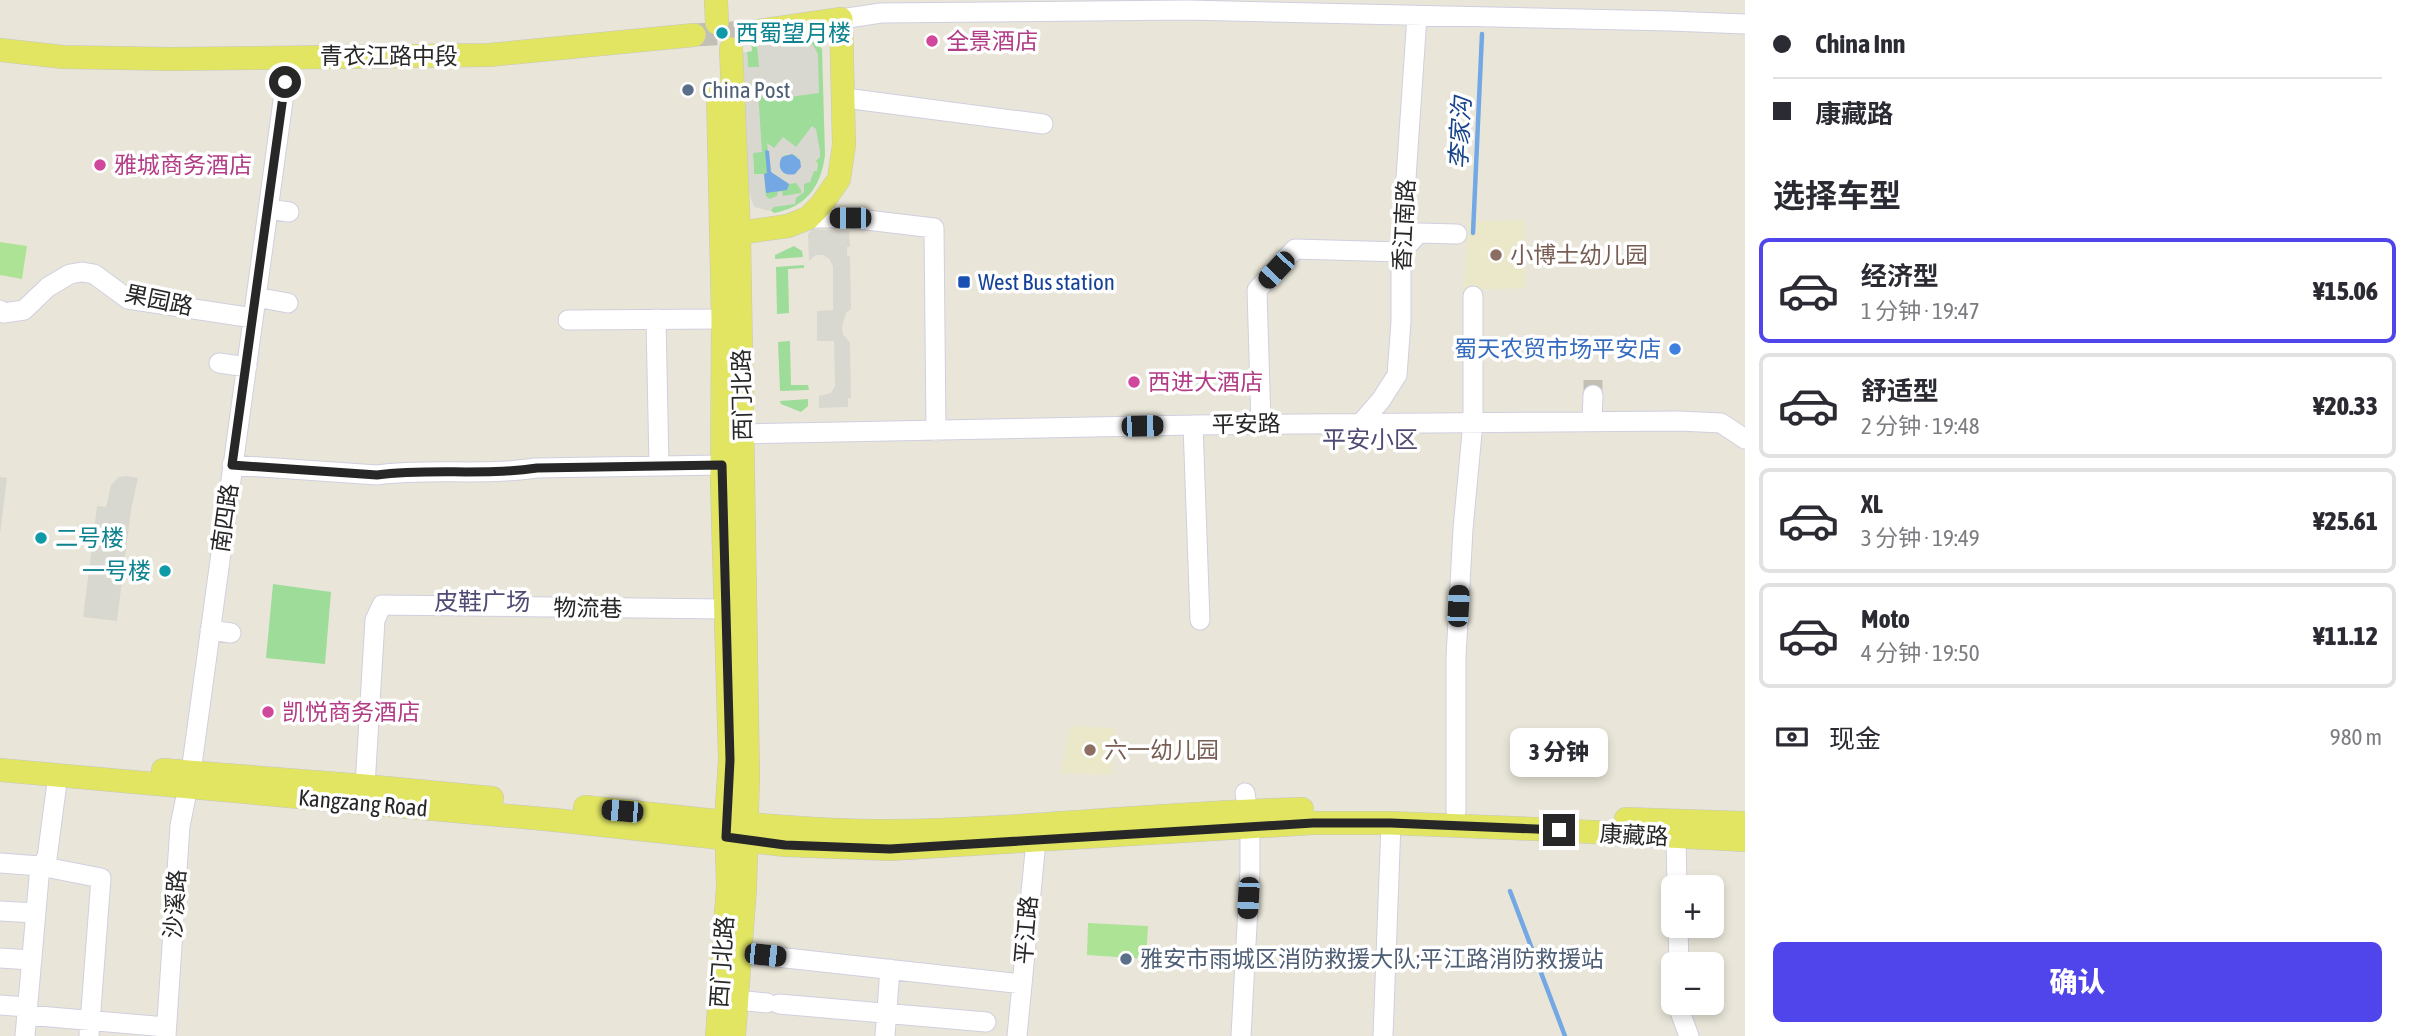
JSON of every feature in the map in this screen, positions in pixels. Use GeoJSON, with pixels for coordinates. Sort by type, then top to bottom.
{"type":"FeatureCollection","features":[{"type":"Feature","properties":{"kind":"main road"},"geometry":{"type":"LineString","coordinates":[[729,15],[841,19],[845,98],[844,145],[839,179],[821,205],[808,218],[788,226],[739,233]]}},
{"type":"Feature","properties":{"kind":"main road","name":"青衣江路中段"},"geometry":{"type":"LineString","coordinates":[[0,50],[63,57],[171,59],[489,55],[694,35]]}},
{"type":"Feature","properties":{"kind":"main road","name":"西门北路"},"geometry":{"type":"LineString","coordinates":[[717,1036],[728,886],[736,830],[730,760],[722,465],[724,49],[739,233],[743,434],[736,830],[740,953],[734,1036]]}},
{"type":"Feature","properties":{"kind":"main road","name":"Kangzang Road"},"geometry":{"type":"LineString","coordinates":[[0,754],[189,780],[736,830]]}},
{"type":"Feature","properties":{"kind":"main road","name":"Kangzang Road"},"geometry":{"type":"LineString","coordinates":[[0,770],[58,775],[365,786],[736,830]]}},
{"type":"Feature","properties":{"kind":"main road","name":"康藏路"},"geometry":{"type":"LineString","coordinates":[[1248,810],[1313,823],[1391,823],[1745,840]]}},
{"type":"Feature","properties":{"kind":"main road","name":"康藏路"},"geometry":{"type":"LineString","coordinates":[[736,830],[785,845],[890,849],[1248,810],[1455,811],[1745,823]]}},
{"type":"Feature","properties":{"kind":"street"},"geometry":{"type":"LineString","coordinates":[[841,19],[881,13],[1187,10],[1745,24]]}},
{"type":"Feature","properties":{"kind":"street","name":"香江南路"},"geometry":{"type":"LineString","coordinates":[[1361,423],[1381,400],[1397,375],[1401,322],[1401,252],[1417,16]]}},
{"type":"Feature","properties":{"kind":"street","name":"南四路"},"geometry":{"type":"LineString","coordinates":[[189,780],[289,57]]}},
{"type":"Feature","properties":{"kind":"street"},"geometry":{"type":"LineString","coordinates":[[845,98],[1043,124]]}},
{"type":"Feature","properties":{"kind":"street"},"geometry":{"type":"LineString","coordinates":[[268,209],[289,212]]}},
{"type":"Feature","properties":{"kind":"street"},"geometry":{"type":"LineString","coordinates":[[808,218],[850,218],[934,228],[936,431]]}},
{"type":"Feature","properties":{"kind":"street"},"geometry":{"type":"LineString","coordinates":[[1261,424],[1257,290],[1295,249],[1401,252],[1419,233],[1457,234]]}},
{"type":"Feature","properties":{"kind":"street","name":"果园路"},"geometry":{"type":"LineString","coordinates":[[0,310],[4,313],[24,310],[48,287],[71,274],[82,272],[94,274],[128,299],[253,318]]}},
{"type":"Feature","properties":{"kind":"street"},"geometry":{"type":"LineString","coordinates":[[1455,811],[1456,657],[1463,529],[1473,422],[1473,296]]}},
{"type":"Feature","properties":{"kind":"street"},"geometry":{"type":"LineString","coordinates":[[256,298],[289,303]]}},
{"type":"Feature","properties":{"kind":"street"},"geometry":{"type":"LineString","coordinates":[[656,319],[659,466]]}},
{"type":"Feature","properties":{"kind":"street"},"geometry":{"type":"LineString","coordinates":[[568,320],[723,319]]}},
{"type":"Feature","properties":{"kind":"street"},"geometry":{"type":"LineString","coordinates":[[219,363],[247,368]]}},
{"type":"Feature","properties":{"kind":"street"},"geometry":{"type":"LineString","coordinates":[[1592,421],[1593,396]]}},
{"type":"Feature","properties":{"kind":"street","name":"平安路"},"geometry":{"type":"LineString","coordinates":[[743,434],[1592,421],[1721,423],[1745,439]]}},
{"type":"Feature","properties":{"kind":"street"},"geometry":{"type":"LineString","coordinates":[[1194,425],[1200,620]]}},
{"type":"Feature","properties":{"kind":"street"},"geometry":{"type":"LineString","coordinates":[[232,465],[377,475],[395,472],[508,472],[537,468],[722,465]]}},
{"type":"Feature","properties":{"kind":"street","name":"物流巷"},"geometry":{"type":"LineString","coordinates":[[365,786],[375,620],[382,602],[725,609]]}},
{"type":"Feature","properties":{"kind":"street"},"geometry":{"type":"LineString","coordinates":[[210,630],[231,633]]}},
{"type":"Feature","properties":{"kind":"street"},"geometry":{"type":"LineString","coordinates":[[25,1036],[40,866],[47,858],[58,775]]}},
{"type":"Feature","properties":{"kind":"street","name":"沙溪路"},"geometry":{"type":"LineString","coordinates":[[166,1031],[180,826],[189,780]]}},
{"type":"Feature","properties":{"kind":"street"},"geometry":{"type":"LineString","coordinates":[[1241,1036],[1248,810]]}},
{"type":"Feature","properties":{"kind":"street"},"geometry":{"type":"LineString","coordinates":[[1383,1036],[1391,823]]}},
{"type":"Feature","properties":{"kind":"street","name":"平江路"},"geometry":{"type":"LineString","coordinates":[[1005,1027],[1022,984],[1035,833]]}},
{"type":"Feature","properties":{"kind":"street"},"geometry":{"type":"LineString","coordinates":[[1676,837],[1677,875]]}},
{"type":"Feature","properties":{"kind":"street"},"geometry":{"type":"LineString","coordinates":[[0,863],[40,866],[101,878],[90,1028]]}},
{"type":"Feature","properties":{"kind":"street"},"geometry":{"type":"LineString","coordinates":[[0,911],[36,913]]}},
{"type":"Feature","properties":{"kind":"street"},"geometry":{"type":"LineString","coordinates":[[740,953],[1022,984]]}},
{"type":"Feature","properties":{"kind":"street"},"geometry":{"type":"LineString","coordinates":[[0,958],[32,960]]}},
{"type":"Feature","properties":{"kind":"street"},"geometry":{"type":"LineString","coordinates":[[885,1036],[890,969]]}},
{"type":"Feature","properties":{"kind":"street"},"geometry":{"type":"LineString","coordinates":[[737,1000],[1005,1027]]}},
{"type":"Feature","properties":{"kind":"street"},"geometry":{"type":"LineString","coordinates":[[0,1005],[90,1028],[166,1031]]}},
{"type":"Feature","properties":{"kind":"street"},"geometry":{"type":"LineString","coordinates":[[1681,1015],[1689,1036]]}},
{"type":"Feature","properties":{"kind":"shaded area"},"geometry":{"type":"Polygon","coordinates":[[[804,40],[813,45],[818,54],[819,93],[782,98],[778,102],[770,95],[764,98],[758,92],[762,152],[753,153],[754,174],[764,174],[766,196],[770,199],[782,191],[783,196],[801,193],[796,183],[789,184],[771,172],[767,143],[774,148],[783,137],[796,147],[812,126],[816,129],[820,151],[820,157],[816,161],[817,171],[814,171],[810,182],[804,184],[804,192],[796,198],[795,204],[774,207],[770,211],[754,207],[746,184],[738,52],[747,52],[748,67],[759,67],[757,44],[804,40]],[[785,155],[780,160],[784,173],[801,163],[795,155],[785,155]]]}},
{"type":"Feature","properties":{"kind":"shaded area","name":"小博士幼儿园"},"geometry":{"type":"Polygon","coordinates":[[[1525,220],[1526,288],[1464,290],[1468,221],[1525,220]]]}},
{"type":"Feature","properties":{"kind":"shaded area"},"geometry":{"type":"Polygon","coordinates":[[[812,229],[849,231],[850,247],[847,247],[847,255],[850,256],[851,309],[846,313],[842,327],[843,334],[850,343],[851,398],[848,398],[848,407],[819,408],[819,396],[831,393],[835,386],[834,341],[817,341],[817,311],[833,310],[833,266],[823,255],[816,255],[809,261],[808,234],[812,229]]]}},
{"type":"Feature","properties":{"kind":"shaded area"},"geometry":{"type":"Polygon","coordinates":[[[0,477],[7,478],[0,535],[0,477]]]}},
{"type":"Feature","properties":{"kind":"shaded area"},"geometry":{"type":"Polygon","coordinates":[[[119,477],[138,478],[131,510],[117,621],[83,617],[97,506],[106,507],[111,485],[119,477]]]}},
{"type":"Feature","properties":{"kind":"shaded area","name":"六一幼儿园"},"geometry":{"type":"Polygon","coordinates":[[[1070,726],[1115,728],[1112,775],[1061,773],[1070,726]]]}},
{"type":"Feature","properties":{"kind":"green space"},"geometry":{"type":"Polygon","coordinates":[[[804,36],[816,42],[822,49],[825,155],[820,177],[810,194],[795,206],[774,213],[762,203],[755,191],[747,52],[752,51],[751,40],[804,36]]]}},
{"type":"Feature","properties":{"kind":"green space"},"geometry":{"type":"Polygon","coordinates":[[[0,242],[27,246],[22,279],[0,275],[0,242]]]}},
{"type":"Feature","properties":{"kind":"green space"},"geometry":{"type":"Polygon","coordinates":[[[794,246],[802,251],[803,257],[775,259],[775,255],[794,246]]]}},
{"type":"Feature","properties":{"kind":"green space"},"geometry":{"type":"Polygon","coordinates":[[[804,265],[804,268],[788,269],[789,313],[777,314],[776,267],[804,265]]]}},
{"type":"Feature","properties":{"kind":"green space"},"geometry":{"type":"Polygon","coordinates":[[[790,341],[791,385],[808,385],[809,390],[780,391],[778,342],[790,341]]]}},
{"type":"Feature","properties":{"kind":"green space"},"geometry":{"type":"Polygon","coordinates":[[[808,399],[808,406],[801,412],[781,404],[780,401],[808,399]]]}},
{"type":"Feature","properties":{"kind":"green space"},"geometry":{"type":"Polygon","coordinates":[[[273,584],[331,592],[325,664],[266,658],[273,584]]]}},
{"type":"Feature","properties":{"kind":"green space"},"geometry":{"type":"Polygon","coordinates":[[[1088,923],[1148,926],[1146,959],[1087,955],[1088,923]]]}},
{"type":"Feature","properties":{"kind":"water"},"geometry":{"type":"Polygon","coordinates":[[[765,150],[769,151],[771,172],[789,184],[787,190],[766,193],[765,150]]]}},
{"type":"Feature","properties":{"kind":"water"},"geometry":{"type":"Polygon","coordinates":[[[792,154],[800,160],[801,167],[795,174],[784,173],[780,168],[780,161],[782,157],[792,154]]]}},
{"type":"Feature","properties":{"kind":"waterway","name":"李家沟"},"geometry":{"type":"LineString","coordinates":[[1473,233],[1482,34]]}},
{"type":"Feature","properties":{"kind":"waterway","name":"李家沟"},"geometry":{"type":"LineString","coordinates":[[1510,891],[1565,1036]]}},
{"type":"Feature","properties":{"kind":"tunnel"},"geometry":{"type":"LineString","coordinates":[[694,35],[751,32]]}},
{"type":"Feature","properties":{"kind":"tunnel"},"geometry":{"type":"LineString","coordinates":[[1593,380],[1593,395]]}},
{"type":"Feature","properties":{"kind":"place","name":"西蜀望月楼"},"geometry":{"type":"Point","coordinates":[722,33]}},
{"type":"Feature","properties":{"kind":"place","name":"全景酒店"},"geometry":{"type":"Point","coordinates":[932,41]}},
{"type":"Feature","properties":{"kind":"place","name":"China Post"},"geometry":{"type":"Point","coordinates":[688,90]}},
{"type":"Feature","properties":{"kind":"place","name":"雅城商务酒店"},"geometry":{"type":"Point","coordinates":[100,165]}},
{"type":"Feature","properties":{"kind":"place","name":"小博士幼儿园"},"geometry":{"type":"Point","coordinates":[1496,255]}},
{"type":"Feature","properties":{"kind":"place","name":"West Bus station"},"geometry":{"type":"Point","coordinates":[964,282]}},
{"type":"Feature","properties":{"kind":"place","name":"蜀天农贸市场平安店"},"geometry":{"type":"Point","coordinates":[1675,349]}},
{"type":"Feature","properties":{"kind":"place","name":"西进大酒店"},"geometry":{"type":"Point","coordinates":[1134,382]}},
{"type":"Feature","properties":{"kind":"place","name":"二号楼"},"geometry":{"type":"Point","coordinates":[41,538]}},
{"type":"Feature","properties":{"kind":"place","name":"一号楼"},"geometry":{"type":"Point","coordinates":[165,571]}},
{"type":"Feature","properties":{"kind":"place","name":"凯悦商务酒店"},"geometry":{"type":"Point","coordinates":[268,712]}},
{"type":"Feature","properties":{"kind":"place","name":"六一幼儿园"},"geometry":{"type":"Point","coordinates":[1090,750]}},
{"type":"Feature","properties":{"kind":"place","name":"雅安市雨城区消防救援大队;平江路消防救援站"},"geometry":{"type":"Point","coordinates":[1126,959]}},
{"type":"Feature","properties":{"kind":"district","name":"平安小区"},"geometry":{"type":"Point","coordinates":[1370,439]}},
{"type":"Feature","properties":{"kind":"district","name":"皮鞋广场"},"geometry":{"type":"Point","coordinates":[482,601]}},
{"type":"Feature","properties":{"kind":"route"},"geometry":{"type":"LineString","coordinates":[[285,82],[232,465],[377,475],[395,472],[508,472],[537,468],[722,465],[730,760],[726,837],[785,845],[890,849],[1313,823],[1391,823],[1559,830]]}}]}
